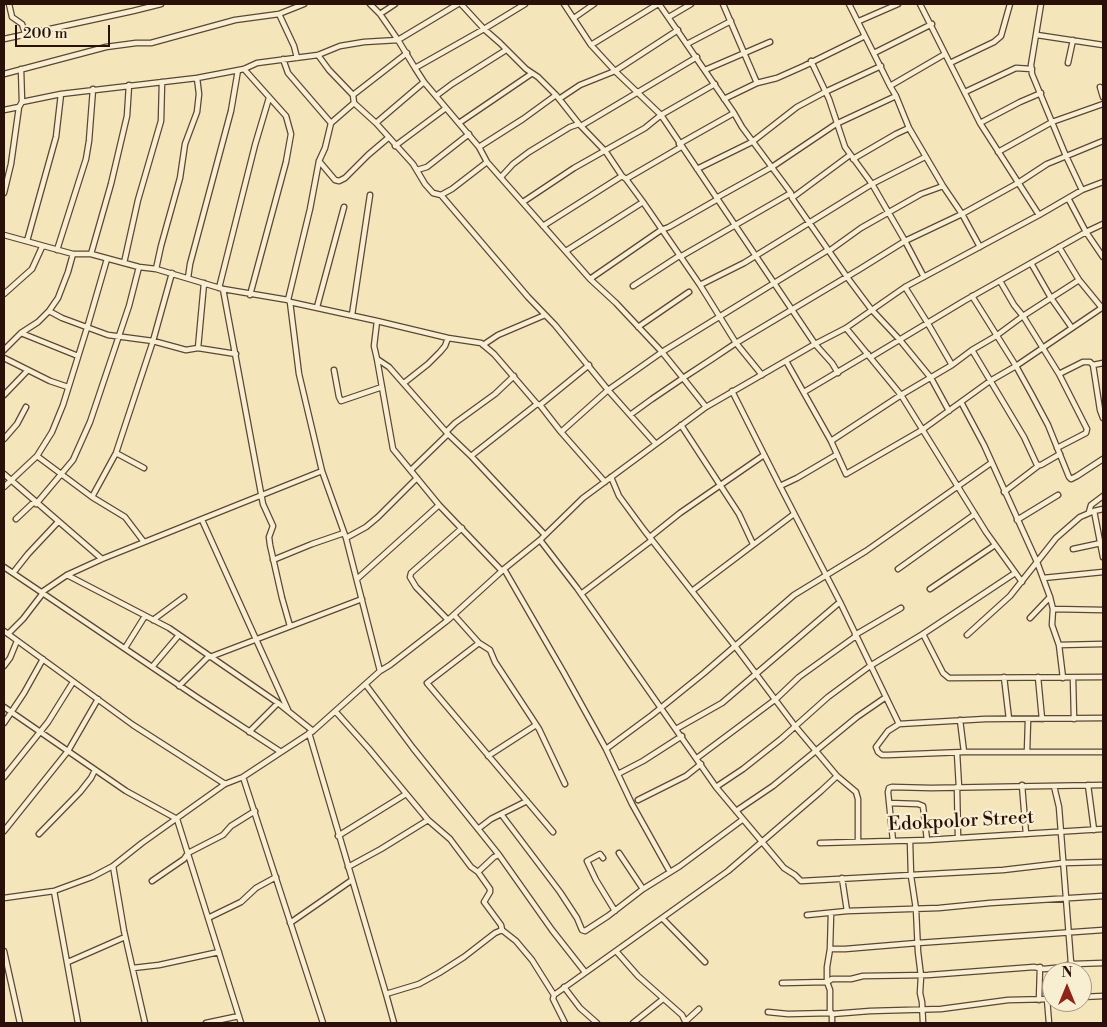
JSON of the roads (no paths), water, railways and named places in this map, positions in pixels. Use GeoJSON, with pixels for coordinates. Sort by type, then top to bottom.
{"type":"FeatureCollection","features":[{"type":"Feature","properties":{"kind":"street"},"geometry":{"type":"LineString","coordinates":[[9,4],[12,17],[22,24],[25,34]]}},
{"type":"Feature","properties":{"kind":"street"},"geometry":{"type":"LineString","coordinates":[[4,39],[161,4]]}},
{"type":"Feature","properties":{"kind":"street"},"geometry":{"type":"LineString","coordinates":[[4,74],[106,47],[151,43],[235,20],[279,14],[304,4]]}},
{"type":"Feature","properties":{"kind":"street"},"geometry":{"type":"LineString","coordinates":[[370,4],[380,14],[424,82],[469,134],[487,162],[590,278],[662,352],[706,407]]}},
{"type":"Feature","properties":{"kind":"street"},"geometry":{"type":"LineString","coordinates":[[380,14],[395,4]]}},
{"type":"Feature","properties":{"kind":"street"},"geometry":{"type":"LineString","coordinates":[[22,102],[61,94],[197,78],[244,69],[257,62],[318,55],[345,45],[398,40],[460,4],[506,50],[558,97],[580,125],[606,152],[700,285],[736,343],[762,375]]}},
{"type":"Feature","properties":{"kind":"street"},"geometry":{"type":"LineString","coordinates":[[414,68],[524,4]]}},
{"type":"Feature","properties":{"kind":"street"},"geometry":{"type":"LineString","coordinates":[[564,4],[592,45],[614,71],[661,115],[815,344],[832,363],[838,373]]}},
{"type":"Feature","properties":{"kind":"street"},"geometry":{"type":"LineString","coordinates":[[574,18],[594,4]]}},
{"type":"Feature","properties":{"kind":"street"},"geometry":{"type":"LineString","coordinates":[[592,45],[658,4],[697,57],[752,142],[791,192],[792,198],[847,277],[871,309],[931,378],[949,411]]}},
{"type":"Feature","properties":{"kind":"street"},"geometry":{"type":"LineString","coordinates":[[669,17],[691,4]]}},
{"type":"Feature","properties":{"kind":"street"},"geometry":{"type":"LineString","coordinates":[[723,4],[757,83]]}},
{"type":"Feature","properties":{"kind":"street"},"geometry":{"type":"LineString","coordinates":[[850,4],[896,96],[909,128],[980,247]]}},
{"type":"Feature","properties":{"kind":"street"},"geometry":{"type":"LineString","coordinates":[[859,21],[898,4]]}},
{"type":"Feature","properties":{"kind":"street"},"geometry":{"type":"LineString","coordinates":[[920,4],[932,24],[980,123],[1039,216]]}},
{"type":"Feature","properties":{"kind":"street"},"geometry":{"type":"LineString","coordinates":[[950,62],[994,42],[1001,36],[1010,4]]}},
{"type":"Feature","properties":{"kind":"street"},"geometry":{"type":"LineString","coordinates":[[1041,4],[1031,65],[1052,122],[1082,190]]}},
{"type":"Feature","properties":{"kind":"street"},"geometry":{"type":"LineString","coordinates":[[279,14],[294,46],[297,58]]}},
{"type":"Feature","properties":{"kind":"street"},"geometry":{"type":"LineString","coordinates":[[687,44],[731,21]]}},
{"type":"Feature","properties":{"kind":"street"},"geometry":{"type":"LineString","coordinates":[[874,53],[932,24]]}},
{"type":"Feature","properties":{"kind":"street"},"geometry":{"type":"LineString","coordinates":[[479,147],[558,97],[614,71],[678,30]]}},
{"type":"Feature","properties":{"kind":"street"},"geometry":{"type":"LineString","coordinates":[[1037,35],[1103,45]]}},
{"type":"Feature","properties":{"kind":"street"},"geometry":{"type":"LineString","coordinates":[[724,99],[757,83],[777,78],[865,36]]}},
{"type":"Feature","properties":{"kind":"street"},"geometry":{"type":"LineString","coordinates":[[1068,63],[1073,40]]}},
{"type":"Feature","properties":{"kind":"street"},"geometry":{"type":"LineString","coordinates":[[705,70],[770,42]]}},
{"type":"Feature","properties":{"kind":"street"},"geometry":{"type":"LineString","coordinates":[[436,96],[506,50]]}},
{"type":"Feature","properties":{"kind":"street"},"geometry":{"type":"LineString","coordinates":[[352,95],[407,53]]}},
{"type":"Feature","properties":{"kind":"street"},"geometry":{"type":"LineString","coordinates":[[890,86],[945,54]]}},
{"type":"Feature","properties":{"kind":"street"},"geometry":{"type":"LineString","coordinates":[[318,55],[352,95],[354,103],[376,123],[413,164],[433,193],[441,195],[655,444]]}},
{"type":"Feature","properties":{"kind":"street"},"geometry":{"type":"LineString","coordinates":[[501,177],[513,164],[529,152],[570,127],[580,125],[638,93],[697,57]]}},
{"type":"Feature","properties":{"kind":"street"},"geometry":{"type":"LineString","coordinates":[[283,58],[288,73],[331,123]]}},
{"type":"Feature","properties":{"kind":"street"},"geometry":{"type":"LineString","coordinates":[[812,62],[829,99],[845,147],[872,184],[924,277]]}},
{"type":"Feature","properties":{"kind":"street"},"geometry":{"type":"LineString","coordinates":[[697,169],[752,142],[797,108],[825,92],[881,66]]}},
{"type":"Feature","properties":{"kind":"street"},"geometry":{"type":"LineString","coordinates":[[965,92],[1016,68],[1032,69]]}},
{"type":"Feature","properties":{"kind":"street"},"geometry":{"type":"LineString","coordinates":[[4,193],[11,164],[19,107],[22,102],[21,69]]}},
{"type":"Feature","properties":{"kind":"street"},"geometry":{"type":"LineString","coordinates":[[244,69],[286,116],[291,137],[250,295]]}},
{"type":"Feature","properties":{"kind":"street"},"geometry":{"type":"LineString","coordinates":[[188,278],[190,264],[231,111],[238,70]]}},
{"type":"Feature","properties":{"kind":"street"},"geometry":{"type":"LineString","coordinates":[[459,123],[532,74]]}},
{"type":"Feature","properties":{"kind":"street"},"geometry":{"type":"LineString","coordinates":[[156,269],[180,178],[185,144],[197,112],[197,78]]}},
{"type":"Feature","properties":{"kind":"street"},"geometry":{"type":"LineString","coordinates":[[124,263],[138,200],[161,121],[162,82]]}},
{"type":"Feature","properties":{"kind":"street"},"geometry":{"type":"LineString","coordinates":[[376,123],[424,82]]}},
{"type":"Feature","properties":{"kind":"street"},"geometry":{"type":"LineString","coordinates":[[523,202],[574,168],[606,152],[646,128],[661,115],[715,84]]}},
{"type":"Feature","properties":{"kind":"street"},"geometry":{"type":"LineString","coordinates":[[91,254],[111,184],[127,116],[129,85]]}},
{"type":"Feature","properties":{"kind":"street"},"geometry":{"type":"LineString","coordinates":[[1100,87],[1103,98]]}},
{"type":"Feature","properties":{"kind":"street"},"geometry":{"type":"LineString","coordinates":[[56,250],[86,159],[93,90]]}},
{"type":"Feature","properties":{"kind":"street"},"geometry":{"type":"LineString","coordinates":[[980,123],[1041,93]]}},
{"type":"Feature","properties":{"kind":"street"},"geometry":{"type":"LineString","coordinates":[[27,241],[31,220],[56,137],[61,94]]}},
{"type":"Feature","properties":{"kind":"street"},"geometry":{"type":"LineString","coordinates":[[590,278],[661,230],[772,167],[836,124],[896,96]]}},
{"type":"Feature","properties":{"kind":"street"},"geometry":{"type":"LineString","coordinates":[[269,98],[255,145],[221,289],[236,354],[265,509],[273,526],[269,537],[273,560],[290,626]]}},
{"type":"Feature","properties":{"kind":"street"},"geometry":{"type":"LineString","coordinates":[[354,103],[331,123],[325,148],[319,160],[289,301],[299,374],[322,471],[345,536],[380,671]]}},
{"type":"Feature","properties":{"kind":"street"},"geometry":{"type":"LineString","coordinates":[[998,152],[1052,122],[1103,104]]}},
{"type":"Feature","properties":{"kind":"street"},"geometry":{"type":"LineString","coordinates":[[4,110],[19,107]]}},
{"type":"Feature","properties":{"kind":"street"},"geometry":{"type":"LineString","coordinates":[[395,146],[446,108]]}},
{"type":"Feature","properties":{"kind":"street"},"geometry":{"type":"LineString","coordinates":[[543,226],[734,113]]}},
{"type":"Feature","properties":{"kind":"street"},"geometry":{"type":"LineString","coordinates":[[792,198],[852,157],[909,128]]}},
{"type":"Feature","properties":{"kind":"street"},"geometry":{"type":"LineString","coordinates":[[417,170],[426,167],[469,134]]}},
{"type":"Feature","properties":{"kind":"street"},"geometry":{"type":"LineString","coordinates":[[319,160],[335,180],[340,180],[345,178],[388,138]]}},
{"type":"Feature","properties":{"kind":"street"},"geometry":{"type":"LineString","coordinates":[[630,415],[736,343],[905,241],[962,214],[1018,184],[1047,164],[1103,141]]}},
{"type":"Feature","properties":{"kind":"street"},"geometry":{"type":"LineString","coordinates":[[700,285],[744,263],[872,184],[925,157]]}},
{"type":"Feature","properties":{"kind":"street"},"geometry":{"type":"LineString","coordinates":[[441,195],[452,189],[487,162]]}},
{"type":"Feature","properties":{"kind":"street"},"geometry":{"type":"LineString","coordinates":[[4,898],[54,891],[92,877],[113,866],[225,784],[243,778],[311,732],[336,712],[380,671],[454,615],[503,570],[540,540],[575,505],[706,407],[846,328],[904,287],[1039,216],[1082,190],[1103,182]]}},
{"type":"Feature","properties":{"kind":"street"},"geometry":{"type":"LineString","coordinates":[[561,432],[608,390],[662,352],[829,251],[861,228],[920,194],[943,186]]}},
{"type":"Feature","properties":{"kind":"street"},"geometry":{"type":"LineString","coordinates":[[633,286],[680,256],[736,226],[791,192]]}},
{"type":"Feature","properties":{"kind":"street"},"geometry":{"type":"LineString","coordinates":[[352,315],[370,194]]}},
{"type":"Feature","properties":{"kind":"street"},"geometry":{"type":"LineString","coordinates":[[1068,198],[1086,232],[1103,258]]}},
{"type":"Feature","properties":{"kind":"street"},"geometry":{"type":"LineString","coordinates":[[566,251],[643,202]]}},
{"type":"Feature","properties":{"kind":"street"},"geometry":{"type":"LineString","coordinates":[[317,308],[344,207]]}},
{"type":"Feature","properties":{"kind":"street"},"geometry":{"type":"LineString","coordinates":[[804,392],[1059,247],[1103,224]]}},
{"type":"Feature","properties":{"kind":"street"},"geometry":{"type":"LineString","coordinates":[[4,243],[6,236],[73,254],[91,254],[139,268],[156,269],[221,289],[289,301],[448,338],[481,343],[514,376],[604,482]]}},
{"type":"Feature","properties":{"kind":"street"},"geometry":{"type":"LineString","coordinates":[[4,294],[32,269],[42,247]]}},
{"type":"Feature","properties":{"kind":"street"},"geometry":{"type":"LineString","coordinates":[[786,361],[831,441],[846,474],[922,430],[990,381],[1016,366],[1043,346],[1103,308],[1080,280],[1059,247]]}},
{"type":"Feature","properties":{"kind":"street"},"geometry":{"type":"LineString","coordinates":[[4,350],[21,333],[38,322],[49,311],[58,298],[73,254]]}},
{"type":"Feature","properties":{"kind":"street"},"geometry":{"type":"LineString","coordinates":[[4,487],[37,456],[52,432],[87,328],[107,259]]}},
{"type":"Feature","properties":{"kind":"street"},"geometry":{"type":"LineString","coordinates":[[1031,263],[1051,298],[1072,328]]}},
{"type":"Feature","properties":{"kind":"street"},"geometry":{"type":"LineString","coordinates":[[16,519],[35,503],[74,460],[90,422],[119,337],[139,268]]}},
{"type":"Feature","properties":{"kind":"street"},"geometry":{"type":"LineString","coordinates":[[92,497],[116,453],[153,341],[172,273]]}},
{"type":"Feature","properties":{"kind":"street"},"geometry":{"type":"LineString","coordinates":[[831,441],[900,395],[952,365],[1023,316],[1080,280]]}},
{"type":"Feature","properties":{"kind":"street"},"geometry":{"type":"LineString","coordinates":[[1000,281],[1014,305],[1043,346],[1087,429],[1086,433],[1057,448]]}},
{"type":"Feature","properties":{"kind":"street"},"geometry":{"type":"LineString","coordinates":[[198,348],[204,283]]}},
{"type":"Feature","properties":{"kind":"street"},"geometry":{"type":"LineString","coordinates":[[904,287],[952,365]]}},
{"type":"Feature","properties":{"kind":"street"},"geometry":{"type":"LineString","coordinates":[[638,327],[689,292]]}},
{"type":"Feature","properties":{"kind":"street"},"geometry":{"type":"LineString","coordinates":[[972,296],[1016,366],[1048,425],[1071,479],[1103,459]]}},
{"type":"Feature","properties":{"kind":"street"},"geometry":{"type":"LineString","coordinates":[[49,311],[62,318],[108,335],[153,341],[186,350],[198,348],[236,354]]}},
{"type":"Feature","properties":{"kind":"street"},"geometry":{"type":"LineString","coordinates":[[483,345],[503,333],[545,315]]}},
{"type":"Feature","properties":{"kind":"street"},"geometry":{"type":"LineString","coordinates":[[377,320],[374,346],[393,449],[440,506],[503,570],[564,673],[670,872]]}},
{"type":"Feature","properties":{"kind":"street"},"geometry":{"type":"LineString","coordinates":[[846,328],[900,395],[957,487],[1022,582]]}},
{"type":"Feature","properties":{"kind":"street"},"geometry":{"type":"LineString","coordinates":[[21,333],[78,356]]}},
{"type":"Feature","properties":{"kind":"street"},"geometry":{"type":"LineString","coordinates":[[404,383],[440,352],[448,338]]}},
{"type":"Feature","properties":{"kind":"street"},"geometry":{"type":"LineString","coordinates":[[972,350],[1024,437],[1038,466]]}},
{"type":"Feature","properties":{"kind":"street"},"geometry":{"type":"LineString","coordinates":[[4,358],[50,381],[68,387]]}},
{"type":"Feature","properties":{"kind":"street"},"geometry":{"type":"LineString","coordinates":[[377,359],[389,367],[447,433],[545,535]]}},
{"type":"Feature","properties":{"kind":"street"},"geometry":{"type":"LineString","coordinates":[[1059,374],[1087,360],[1093,365],[1103,418]]}},
{"type":"Feature","properties":{"kind":"street"},"geometry":{"type":"LineString","coordinates":[[1093,365],[1103,363]]}},
{"type":"Feature","properties":{"kind":"street"},"geometry":{"type":"LineString","coordinates":[[471,456],[589,365]]}},
{"type":"Feature","properties":{"kind":"street"},"geometry":{"type":"LineString","coordinates":[[4,395],[28,370]]}},
{"type":"Feature","properties":{"kind":"street"},"geometry":{"type":"LineString","coordinates":[[334,370],[341,401],[382,387]]}},
{"type":"Feature","properties":{"kind":"street"},"geometry":{"type":"LineString","coordinates":[[411,470],[421,462],[455,423],[495,394],[514,376]]}},
{"type":"Feature","properties":{"kind":"street"},"geometry":{"type":"LineString","coordinates":[[732,391],[840,602],[899,724]]}},
{"type":"Feature","properties":{"kind":"street"},"geometry":{"type":"LineString","coordinates":[[961,402],[1043,578],[1050,597],[1052,625],[1058,645],[1063,678]]}},
{"type":"Feature","properties":{"kind":"street"},"geometry":{"type":"LineString","coordinates":[[4,439],[17,424],[26,407]]}},
{"type":"Feature","properties":{"kind":"street"},"geometry":{"type":"LineString","coordinates":[[681,425],[739,514],[753,544]]}},
{"type":"Feature","properties":{"kind":"street"},"geometry":{"type":"LineString","coordinates":[[116,453],[144,468]]}},
{"type":"Feature","properties":{"kind":"street"},"geometry":{"type":"LineString","coordinates":[[1004,492],[1038,466],[1060,454]]}},
{"type":"Feature","properties":{"kind":"street"},"geometry":{"type":"LineString","coordinates":[[780,486],[836,455]]}},
{"type":"Feature","properties":{"kind":"street"},"geometry":{"type":"LineString","coordinates":[[37,456],[92,497],[124,517],[144,542]]}},
{"type":"Feature","properties":{"kind":"street"},"geometry":{"type":"LineString","coordinates":[[581,594],[721,485],[764,456]]}},
{"type":"Feature","properties":{"kind":"street"},"geometry":{"type":"LineString","coordinates":[[606,749],[660,708],[794,594],[866,551],[991,463]]}},
{"type":"Feature","properties":{"kind":"street"},"geometry":{"type":"LineString","coordinates":[[225,784],[133,725],[6,633],[23,619],[42,592],[68,575],[102,559],[322,471]]}},
{"type":"Feature","properties":{"kind":"street"},"geometry":{"type":"LineString","coordinates":[[4,474],[35,503],[102,559]]}},
{"type":"Feature","properties":{"kind":"street"},"geometry":{"type":"LineString","coordinates":[[611,477],[619,496],[795,726],[837,776],[856,792],[858,799],[858,842]]}},
{"type":"Feature","properties":{"kind":"street"},"geometry":{"type":"LineString","coordinates":[[273,560],[312,544],[345,536],[366,527],[417,478]]}},
{"type":"Feature","properties":{"kind":"street"},"geometry":{"type":"LineString","coordinates":[[1017,520],[1058,495]]}},
{"type":"Feature","properties":{"kind":"street"},"geometry":{"type":"LineString","coordinates":[[1089,512],[1091,505],[1103,496]]}},
{"type":"Feature","properties":{"kind":"street"},"geometry":{"type":"LineString","coordinates":[[357,579],[440,506]]}},
{"type":"Feature","properties":{"kind":"street"},"geometry":{"type":"LineString","coordinates":[[967,635],[1022,582],[1056,538],[1080,517],[1089,512],[1103,509]]}},
{"type":"Feature","properties":{"kind":"street"},"geometry":{"type":"LineString","coordinates":[[1094,511],[1103,557]]}},
{"type":"Feature","properties":{"kind":"street"},"geometry":{"type":"LineString","coordinates":[[692,591],[794,514]]}},
{"type":"Feature","properties":{"kind":"street"},"geometry":{"type":"LineString","coordinates":[[898,569],[975,514]]}},
{"type":"Feature","properties":{"kind":"street"},"geometry":{"type":"LineString","coordinates":[[202,520],[288,711]]}},
{"type":"Feature","properties":{"kind":"street"},"geometry":{"type":"LineString","coordinates":[[13,573],[58,522]]}},
{"type":"Feature","properties":{"kind":"street"},"geometry":{"type":"LineString","coordinates":[[448,620],[416,587],[410,577],[411,573],[462,528]]}},
{"type":"Feature","properties":{"kind":"street"},"geometry":{"type":"LineString","coordinates":[[540,540],[581,594],[716,787],[784,868],[796,875],[801,881],[911,876],[1004,870],[1063,863],[1103,862]]}},
{"type":"Feature","properties":{"kind":"street"},"geometry":{"type":"LineString","coordinates":[[1073,549],[1100,543]]}},
{"type":"Feature","properties":{"kind":"street"},"geometry":{"type":"LineString","coordinates":[[930,589],[995,545]]}},
{"type":"Feature","properties":{"kind":"street"},"geometry":{"type":"LineString","coordinates":[[4,567],[179,686],[281,752]]}},
{"type":"Feature","properties":{"kind":"street"},"geometry":{"type":"LineString","coordinates":[[1043,578],[1103,572]]}},
{"type":"Feature","properties":{"kind":"street"},"geometry":{"type":"LineString","coordinates":[[716,787],[743,769],[828,697],[870,666],[923,634],[1015,573]]}},
{"type":"Feature","properties":{"kind":"street"},"geometry":{"type":"LineString","coordinates":[[68,575],[179,635],[288,711],[311,732],[338,836],[394,1023]]}},
{"type":"Feature","properties":{"kind":"street"},"geometry":{"type":"LineString","coordinates":[[153,620],[184,596]]}},
{"type":"Feature","properties":{"kind":"street"},"geometry":{"type":"LineString","coordinates":[[1030,618],[1050,597]]}},
{"type":"Feature","properties":{"kind":"street"},"geometry":{"type":"LineString","coordinates":[[179,686],[210,657],[362,599]]}},
{"type":"Feature","properties":{"kind":"street"},"geometry":{"type":"LineString","coordinates":[[676,729],[722,703],[840,602]]}},
{"type":"Feature","properties":{"kind":"street"},"geometry":{"type":"LineString","coordinates":[[697,758],[776,699],[799,677],[856,636],[901,608]]}},
{"type":"Feature","properties":{"kind":"street"},"geometry":{"type":"LineString","coordinates":[[1052,609],[1103,610]]}},
{"type":"Feature","properties":{"kind":"street"},"geometry":{"type":"LineString","coordinates":[[454,615],[479,643],[490,650],[494,662],[536,725],[566,784]]}},
{"type":"Feature","properties":{"kind":"street"},"geometry":{"type":"LineString","coordinates":[[124,648],[145,616]]}},
{"type":"Feature","properties":{"kind":"street"},"geometry":{"type":"LineString","coordinates":[[923,634],[943,673],[949,678],[1103,677]]}},
{"type":"Feature","properties":{"kind":"street"},"geometry":{"type":"LineString","coordinates":[[152,667],[179,635]]}},
{"type":"Feature","properties":{"kind":"street"},"geometry":{"type":"LineString","coordinates":[[4,666],[17,641]]}},
{"type":"Feature","properties":{"kind":"street"},"geometry":{"type":"LineString","coordinates":[[479,643],[427,683],[553,832]]}},
{"type":"Feature","properties":{"kind":"street"},"geometry":{"type":"LineString","coordinates":[[1058,645],[1103,644]]}},
{"type":"Feature","properties":{"kind":"street"},"geometry":{"type":"LineString","coordinates":[[4,723],[43,659]]}},
{"type":"Feature","properties":{"kind":"street"},"geometry":{"type":"LineString","coordinates":[[1004,677],[1009,719]]}},
{"type":"Feature","properties":{"kind":"street"},"geometry":{"type":"LineString","coordinates":[[1038,677],[1042,719]]}},
{"type":"Feature","properties":{"kind":"street"},"geometry":{"type":"LineString","coordinates":[[1073,678],[1074,719]]}},
{"type":"Feature","properties":{"kind":"street"},"geometry":{"type":"LineString","coordinates":[[4,777],[48,722],[73,682]]}},
{"type":"Feature","properties":{"kind":"street"},"geometry":{"type":"LineString","coordinates":[[366,685],[413,748],[499,855],[552,930],[585,972]]}},
{"type":"Feature","properties":{"kind":"street"},"geometry":{"type":"LineString","coordinates":[[736,811],[773,786],[886,697]]}},
{"type":"Feature","properties":{"kind":"street"},"geometry":{"type":"LineString","coordinates":[[4,831],[68,751],[98,699]]}},
{"type":"Feature","properties":{"kind":"street"},"geometry":{"type":"LineString","coordinates":[[249,732],[278,704]]}},
{"type":"Feature","properties":{"kind":"street"},"geometry":{"type":"LineString","coordinates":[[4,708],[126,791],[177,819],[241,1023]]}},
{"type":"Feature","properties":{"kind":"street"},"geometry":{"type":"LineString","coordinates":[[336,712],[428,820],[446,834],[471,867],[478,872],[490,889],[484,902],[501,925],[502,930],[516,941],[532,960],[554,995],[554,1000],[565,1023]]}},
{"type":"Feature","properties":{"kind":"street"},"geometry":{"type":"LineString","coordinates":[[1103,718],[960,720],[899,724],[888,731],[876,747],[882,755],[964,752],[1103,752]]}},
{"type":"Feature","properties":{"kind":"street"},"geometry":{"type":"LineString","coordinates":[[960,720],[964,752]]}},
{"type":"Feature","properties":{"kind":"street"},"geometry":{"type":"LineString","coordinates":[[1026,752],[1028,720]]}},
{"type":"Feature","properties":{"kind":"street"},"geometry":{"type":"LineString","coordinates":[[488,756],[536,725]]}},
{"type":"Feature","properties":{"kind":"street"},"geometry":{"type":"LineString","coordinates":[[618,774],[643,761],[682,736]]}},
{"type":"Feature","properties":{"kind":"street"},"geometry":{"type":"LineString","coordinates":[[957,753],[958,838]]}},
{"type":"Feature","properties":{"kind":"street"},"geometry":{"type":"LineString","coordinates":[[638,800],[686,776],[701,764]]}},
{"type":"Feature","properties":{"kind":"street"},"geometry":{"type":"LineString","coordinates":[[38,834],[80,792],[95,770]]}},
{"type":"Feature","properties":{"kind":"street"},"geometry":{"type":"LineString","coordinates":[[554,995],[728,871],[837,776]]}},
{"type":"Feature","properties":{"kind":"street"},"geometry":{"type":"LineString","coordinates":[[243,778],[322,1023]]}},
{"type":"Feature","properties":{"kind":"street"},"geometry":{"type":"LineString","coordinates":[[1088,785],[1094,830]]}},
{"type":"Feature","properties":{"kind":"street"},"geometry":{"type":"LineString","coordinates":[[893,841],[888,788],[1103,785]]}},
{"type":"Feature","properties":{"kind":"street"},"geometry":{"type":"LineString","coordinates":[[1022,786],[1026,834]]}},
{"type":"Feature","properties":{"kind":"street"},"geometry":{"type":"LineString","coordinates":[[1054,786],[1058,799],[1071,962]]}},
{"type":"Feature","properties":{"kind":"street"},"geometry":{"type":"LineString","coordinates":[[338,836],[406,794]]}},
{"type":"Feature","properties":{"kind":"street"},"geometry":{"type":"LineString","coordinates":[[478,829],[494,816],[527,801]]}},
{"type":"Feature","properties":{"kind":"street"},"geometry":{"type":"LineString","coordinates":[[889,803],[918,804],[923,806],[927,840]]}},
{"type":"Feature","properties":{"kind":"street"},"geometry":{"type":"LineString","coordinates":[[152,882],[184,860],[188,853],[223,835],[231,826],[255,811]]}},
{"type":"Feature","properties":{"kind":"street"},"geometry":{"type":"LineString","coordinates":[[501,814],[560,892],[577,918],[582,930],[587,930],[615,911],[643,889],[742,820]]}},
{"type":"Feature","properties":{"kind":"street"},"geometry":{"type":"LineString","coordinates":[[348,867],[428,820]]}},
{"type":"Feature","properties":{"kind":"street","name":"Edokpolor Street"},"geometry":{"type":"LineString","coordinates":[[820,843],[910,841],[1103,829]]}},
{"type":"Feature","properties":{"kind":"street"},"geometry":{"type":"LineString","coordinates":[[910,841],[923,1023]]}},
{"type":"Feature","properties":{"kind":"street"},"geometry":{"type":"LineString","coordinates":[[619,853],[643,889]]}},
{"type":"Feature","properties":{"kind":"street"},"geometry":{"type":"LineString","coordinates":[[604,858],[600,854],[587,861],[615,911]]}},
{"type":"Feature","properties":{"kind":"street"},"geometry":{"type":"LineString","coordinates":[[478,872],[494,857],[499,855]]}},
{"type":"Feature","properties":{"kind":"street"},"geometry":{"type":"LineString","coordinates":[[113,866],[125,937],[145,1023]]}},
{"type":"Feature","properties":{"kind":"street"},"geometry":{"type":"LineString","coordinates":[[208,918],[241,902],[256,888],[276,877]]}},
{"type":"Feature","properties":{"kind":"street"},"geometry":{"type":"LineString","coordinates":[[842,878],[847,911]]}},
{"type":"Feature","properties":{"kind":"street"},"geometry":{"type":"LineString","coordinates":[[290,923],[352,880]]}},
{"type":"Feature","properties":{"kind":"street"},"geometry":{"type":"LineString","coordinates":[[54,891],[78,1023]]}},
{"type":"Feature","properties":{"kind":"street"},"geometry":{"type":"LineString","coordinates":[[807,915],[1103,896]]}},
{"type":"Feature","properties":{"kind":"street"},"geometry":{"type":"LineString","coordinates":[[831,914],[827,982],[830,990],[832,1023]]}},
{"type":"Feature","properties":{"kind":"street"},"geometry":{"type":"LineString","coordinates":[[663,919],[705,962]]}},
{"type":"Feature","properties":{"kind":"street"},"geometry":{"type":"LineString","coordinates":[[386,994],[419,984],[439,974],[495,933],[502,930]]}},
{"type":"Feature","properties":{"kind":"street"},"geometry":{"type":"LineString","coordinates":[[830,949],[1103,930]]}},
{"type":"Feature","properties":{"kind":"street"},"geometry":{"type":"LineString","coordinates":[[68,962],[125,937]]}},
{"type":"Feature","properties":{"kind":"street"},"geometry":{"type":"LineString","coordinates":[[4,951],[20,1023]]}},
{"type":"Feature","properties":{"kind":"street"},"geometry":{"type":"LineString","coordinates":[[616,951],[638,976],[682,1015],[686,1022],[699,1008]]}},
{"type":"Feature","properties":{"kind":"street"},"geometry":{"type":"LineString","coordinates":[[133,968],[159,965],[219,952]]}},
{"type":"Feature","properties":{"kind":"street"},"geometry":{"type":"LineString","coordinates":[[782,983],[827,982],[832,979],[851,979],[864,976],[921,976],[1040,967],[1039,1000]]}},
{"type":"Feature","properties":{"kind":"street"},"geometry":{"type":"LineString","coordinates":[[564,987],[580,1008],[597,1023]]}},
{"type":"Feature","properties":{"kind":"street"},"geometry":{"type":"LineString","coordinates":[[633,1023],[664,999]]}},
{"type":"Feature","properties":{"kind":"street"},"geometry":{"type":"LineString","coordinates":[[768,1012],[788,1014],[941,1009],[1008,1000],[1042,1000]]}},
{"type":"Feature","properties":{"kind":"street"},"geometry":{"type":"LineString","coordinates":[[206,1023],[239,1016]]}}]}
